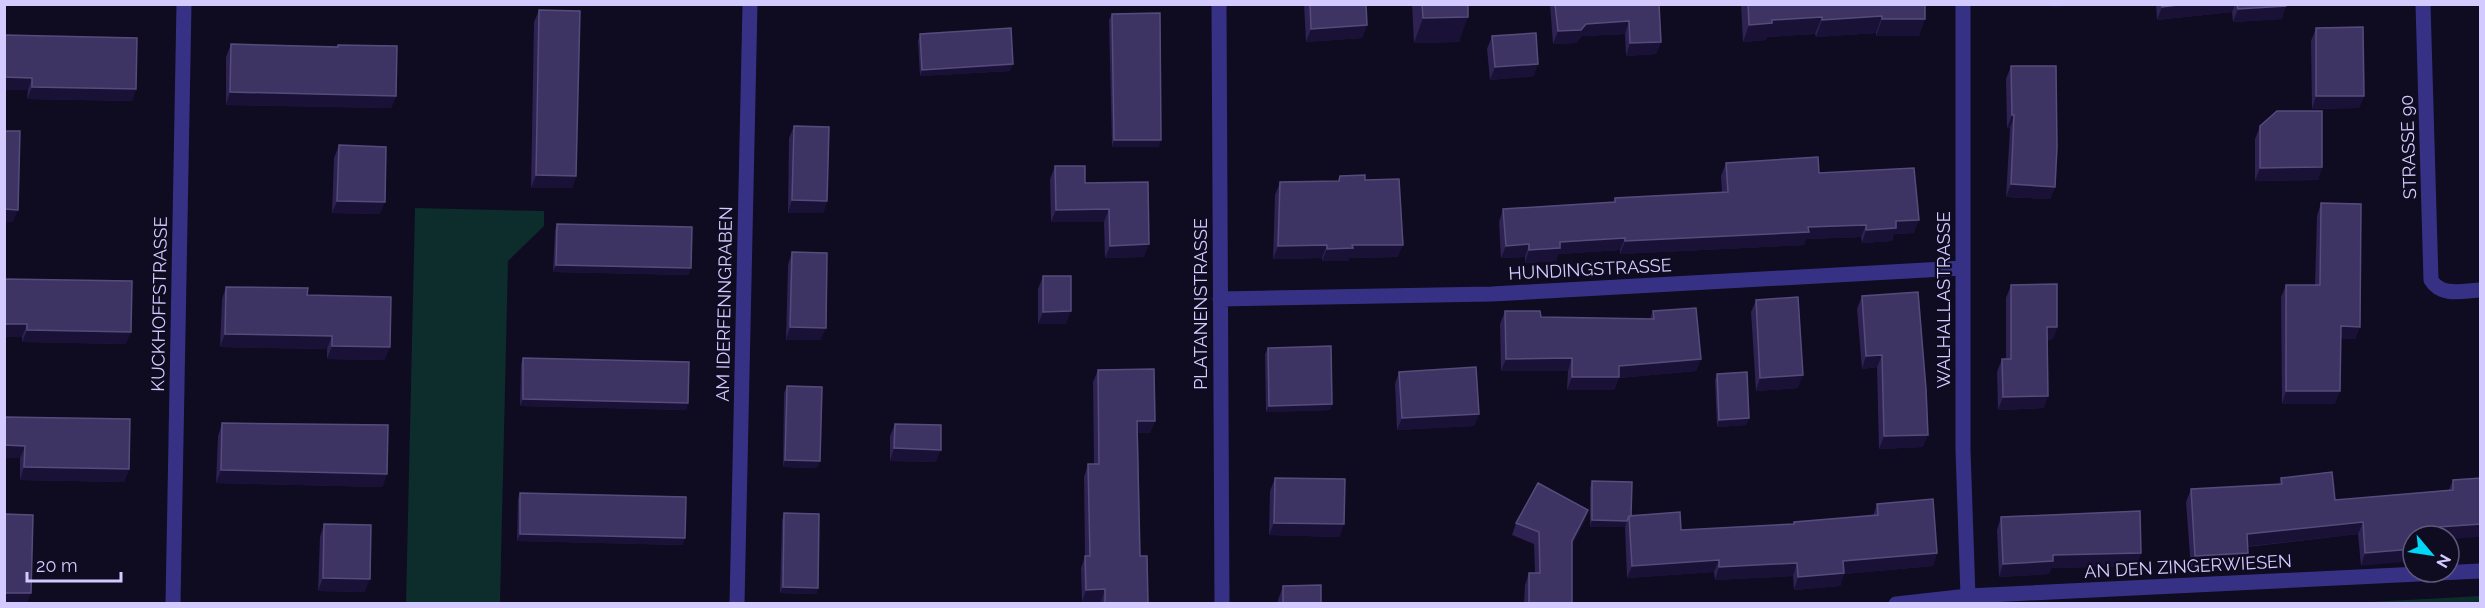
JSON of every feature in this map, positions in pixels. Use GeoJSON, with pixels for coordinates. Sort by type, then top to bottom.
{"type":"FeatureCollection","features":[{"type":"Feature","properties":{"kind":"street","name":"KUCKHOFFSTRASSE"},"geometry":{"type":"LineString","coordinates":[[173,603],[184,4]]}},
{"type":"Feature","properties":{"kind":"street","name":"AM IDERFENNGRABEN"},"geometry":{"type":"LineString","coordinates":[[737,603],[750,4]]}},
{"type":"Feature","properties":{"kind":"street","name":"PLATANENSTRASSE"},"geometry":{"type":"LineString","coordinates":[[1219,4],[1222,603]]}},
{"type":"Feature","properties":{"kind":"street","name":"WALHALLASTRASSE"},"geometry":{"type":"LineString","coordinates":[[1963,4],[1963,450],[1968,596]]}},
{"type":"Feature","properties":{"kind":"street","name":"STRASSE 90"},"geometry":{"type":"LineString","coordinates":[[2423,4],[2431,276],[2436,287],[2445,292],[2481,290]]}},
{"type":"Feature","properties":{"kind":"street","name":"HUNDINGSTRASSE"},"geometry":{"type":"LineString","coordinates":[[1220,298],[1482,295],[1962,268]]}},
{"type":"Feature","properties":{"kind":"street","name":"AN DEN ZINGERWIESEN"},"geometry":{"type":"LineString","coordinates":[[1896,603],[1968,596],[2481,571]]}},
{"type":"Feature","properties":{"kind":"green space"},"geometry":{"type":"Polygon","coordinates":[[[415,208],[544,211],[544,226],[508,261],[500,603],[406,603],[415,208]]]}},
{"type":"Feature","properties":{"kind":"green space"},"geometry":{"type":"Polygon","coordinates":[[[2480,596],[2480,603],[2352,603],[2480,596]]]}},
{"type":"Feature","properties":{"kind":"building"},"geometry":{"type":"Polygon","coordinates":[[[1310,4],[1366,4],[1367,25],[1311,29],[1310,4]]]}},
{"type":"Feature","properties":{"kind":"building"},"geometry":{"type":"Polygon","coordinates":[[[1422,4],[1468,4],[1468,17],[1423,18],[1422,4]]]}},
{"type":"Feature","properties":{"kind":"building"},"geometry":{"type":"Polygon","coordinates":[[[1555,4],[1659,4],[1661,42],[1630,43],[1629,21],[1586,24],[1581,30],[1558,31],[1555,4]]]}},
{"type":"Feature","properties":{"kind":"building"},"geometry":{"type":"Polygon","coordinates":[[[1748,4],[1925,4],[1925,19],[1882,19],[1882,16],[1822,20],[1822,17],[1772,20],[1772,23],[1749,25],[1748,4]]]}},
{"type":"Feature","properties":{"kind":"building"},"geometry":{"type":"Polygon","coordinates":[[[2161,4],[2186,4],[2162,7],[2161,4]]]}},
{"type":"Feature","properties":{"kind":"building"},"geometry":{"type":"Polygon","coordinates":[[[2237,4],[2286,4],[2286,6],[2238,9],[2237,4]]]}},
{"type":"Feature","properties":{"kind":"building"},"geometry":{"type":"Polygon","coordinates":[[[539,10],[580,11],[576,176],[536,175],[539,10]]]}},
{"type":"Feature","properties":{"kind":"building"},"geometry":{"type":"Polygon","coordinates":[[[1160,13],[1161,140],[1114,140],[1112,14],[1160,13]]]}},
{"type":"Feature","properties":{"kind":"building"},"geometry":{"type":"Polygon","coordinates":[[[2363,27],[2364,96],[2316,96],[2316,28],[2363,27]]]}},
{"type":"Feature","properties":{"kind":"building"},"geometry":{"type":"Polygon","coordinates":[[[1011,28],[1013,64],[922,70],[920,34],[1011,28]]]}},
{"type":"Feature","properties":{"kind":"building"},"geometry":{"type":"Polygon","coordinates":[[[1536,33],[1538,64],[1495,67],[1492,36],[1536,33]]]}},
{"type":"Feature","properties":{"kind":"building"},"geometry":{"type":"Polygon","coordinates":[[[4,35],[137,38],[136,89],[32,87],[32,78],[4,77],[4,35]]]}},
{"type":"Feature","properties":{"kind":"building"},"geometry":{"type":"Polygon","coordinates":[[[231,44],[397,46],[396,96],[230,92],[231,44]]]}},
{"type":"Feature","properties":{"kind":"building"},"geometry":{"type":"Polygon","coordinates":[[[2011,66],[2056,66],[2055,187],[2011,184],[2014,115],[2012,115],[2011,66]]]}},
{"type":"Feature","properties":{"kind":"building"},"geometry":{"type":"Polygon","coordinates":[[[2277,111],[2322,111],[2322,167],[2260,168],[2260,126],[2277,111]]]}},
{"type":"Feature","properties":{"kind":"building"},"geometry":{"type":"Polygon","coordinates":[[[794,126],[829,127],[827,201],[792,200],[794,126]]]}},
{"type":"Feature","properties":{"kind":"building"},"geometry":{"type":"Polygon","coordinates":[[[4,131],[20,131],[18,210],[4,209],[4,131]]]}},
{"type":"Feature","properties":{"kind":"building"},"geometry":{"type":"Polygon","coordinates":[[[339,145],[386,147],[385,202],[337,201],[339,145]]]}},
{"type":"Feature","properties":{"kind":"building"},"geometry":{"type":"Polygon","coordinates":[[[1818,157],[1819,173],[1914,168],[1919,220],[1896,221],[1896,228],[1866,230],[1866,225],[1808,227],[1809,232],[1560,242],[1560,248],[1529,250],[1529,244],[1506,246],[1503,209],[1615,202],[1615,198],[1728,192],[1726,163],[1818,157]]]}},
{"type":"Feature","properties":{"kind":"building"},"geometry":{"type":"Polygon","coordinates":[[[1055,166],[1085,166],[1085,183],[1148,182],[1149,244],[1110,246],[1109,209],[1056,210],[1055,166]]]}},
{"type":"Feature","properties":{"kind":"building"},"geometry":{"type":"Polygon","coordinates":[[[1365,175],[1365,180],[1399,179],[1403,245],[1352,245],[1353,248],[1327,249],[1327,245],[1278,246],[1280,182],[1339,181],[1340,176],[1365,175]]]}},
{"type":"Feature","properties":{"kind":"building"},"geometry":{"type":"Polygon","coordinates":[[[2321,203],[2361,204],[2360,327],[2341,326],[2340,391],[2286,391],[2286,285],[2320,285],[2321,203]]]}},
{"type":"Feature","properties":{"kind":"building"},"geometry":{"type":"Polygon","coordinates":[[[557,224],[692,227],[691,268],[556,265],[557,224]]]}},
{"type":"Feature","properties":{"kind":"building"},"geometry":{"type":"Polygon","coordinates":[[[792,252],[827,253],[826,328],[790,327],[792,252]]]}},
{"type":"Feature","properties":{"kind":"building"},"geometry":{"type":"Polygon","coordinates":[[[1043,276],[1071,276],[1071,311],[1043,312],[1043,276]]]}},
{"type":"Feature","properties":{"kind":"building"},"geometry":{"type":"Polygon","coordinates":[[[4,279],[132,281],[131,332],[27,330],[27,324],[4,324],[4,279]]]}},
{"type":"Feature","properties":{"kind":"building"},"geometry":{"type":"Polygon","coordinates":[[[2057,284],[2057,327],[2047,327],[2048,396],[2003,397],[2002,359],[2011,359],[2011,285],[2057,284]]]}},
{"type":"Feature","properties":{"kind":"building"},"geometry":{"type":"Polygon","coordinates":[[[226,287],[308,288],[307,295],[391,297],[390,347],[332,346],[332,336],[225,334],[226,287]]]}},
{"type":"Feature","properties":{"kind":"building"},"geometry":{"type":"Polygon","coordinates":[[[1918,292],[1928,435],[1884,436],[1882,355],[1866,356],[1862,296],[1918,292]]]}},
{"type":"Feature","properties":{"kind":"building"},"geometry":{"type":"Polygon","coordinates":[[[1798,297],[1803,375],[1760,378],[1756,300],[1798,297]]]}},
{"type":"Feature","properties":{"kind":"building"},"geometry":{"type":"Polygon","coordinates":[[[1696,308],[1701,359],[1619,366],[1619,377],[1572,377],[1572,358],[1506,359],[1505,311],[1540,311],[1541,317],[1654,319],[1653,311],[1696,308]]]}},
{"type":"Feature","properties":{"kind":"building"},"geometry":{"type":"Polygon","coordinates":[[[1331,346],[1332,404],[1269,406],[1268,348],[1331,346]]]}},
{"type":"Feature","properties":{"kind":"building"},"geometry":{"type":"Polygon","coordinates":[[[523,358],[689,362],[688,403],[523,399],[523,358]]]}},
{"type":"Feature","properties":{"kind":"building"},"geometry":{"type":"Polygon","coordinates":[[[1476,367],[1479,414],[1402,418],[1399,372],[1476,367]]]}},
{"type":"Feature","properties":{"kind":"building"},"geometry":{"type":"Polygon","coordinates":[[[1154,369],[1155,421],[1137,421],[1140,556],[1147,556],[1148,603],[1105,603],[1105,589],[1086,590],[1085,556],[1090,556],[1088,464],[1099,464],[1098,370],[1154,369]]]}},
{"type":"Feature","properties":{"kind":"building"},"geometry":{"type":"Polygon","coordinates":[[[1747,372],[1749,418],[1719,420],[1717,374],[1747,372]]]}},
{"type":"Feature","properties":{"kind":"building"},"geometry":{"type":"Polygon","coordinates":[[[787,386],[822,387],[820,461],[785,460],[787,386]]]}},
{"type":"Feature","properties":{"kind":"building"},"geometry":{"type":"Polygon","coordinates":[[[4,417],[130,419],[129,469],[24,467],[25,446],[4,445],[4,417]]]}},
{"type":"Feature","properties":{"kind":"building"},"geometry":{"type":"Polygon","coordinates":[[[222,423],[388,425],[387,474],[221,470],[222,423]]]}},
{"type":"Feature","properties":{"kind":"building"},"geometry":{"type":"Polygon","coordinates":[[[895,424],[941,425],[941,450],[894,448],[895,424]]]}},
{"type":"Feature","properties":{"kind":"building"},"geometry":{"type":"Polygon","coordinates":[[[2332,472],[2335,500],[2453,490],[2453,480],[2481,478],[2481,524],[2401,524],[2401,550],[2365,553],[2363,522],[2247,534],[2248,553],[2195,556],[2191,489],[2282,484],[2281,478],[2332,472]]]}},
{"type":"Feature","properties":{"kind":"building"},"geometry":{"type":"Polygon","coordinates":[[[1275,478],[1345,479],[1344,524],[1274,523],[1275,478]]]}},
{"type":"Feature","properties":{"kind":"building"},"geometry":{"type":"Polygon","coordinates":[[[1592,481],[1632,482],[1631,516],[1627,521],[1592,520],[1592,481]]]}},
{"type":"Feature","properties":{"kind":"building"},"geometry":{"type":"Polygon","coordinates":[[[1538,483],[1588,510],[1572,541],[1572,603],[1529,603],[1529,573],[1540,573],[1539,532],[1516,523],[1538,483]]]}},
{"type":"Feature","properties":{"kind":"building"},"geometry":{"type":"Polygon","coordinates":[[[520,493],[686,497],[685,538],[520,534],[520,493]]]}},
{"type":"Feature","properties":{"kind":"building"},"geometry":{"type":"Polygon","coordinates":[[[1933,499],[1937,553],[1843,561],[1844,573],[1798,577],[1797,563],[1719,567],[1719,560],[1632,566],[1629,516],[1680,512],[1681,530],[1794,524],[1794,522],[1878,515],[1877,504],[1933,499]]]}},
{"type":"Feature","properties":{"kind":"building"},"geometry":{"type":"Polygon","coordinates":[[[2140,511],[2141,553],[2053,555],[2053,561],[2003,564],[2001,517],[2140,511]]]}},
{"type":"Feature","properties":{"kind":"building"},"geometry":{"type":"Polygon","coordinates":[[[784,513],[819,514],[818,588],[783,587],[784,513]]]}},
{"type":"Feature","properties":{"kind":"building"},"geometry":{"type":"Polygon","coordinates":[[[4,514],[33,515],[31,593],[4,593],[4,514]]]}},
{"type":"Feature","properties":{"kind":"building"},"geometry":{"type":"Polygon","coordinates":[[[324,524],[371,525],[370,579],[323,578],[324,524]]]}},
{"type":"Feature","properties":{"kind":"building"},"geometry":{"type":"Polygon","coordinates":[[[1321,585],[1321,603],[1283,603],[1283,586],[1321,585]]]}}]}
